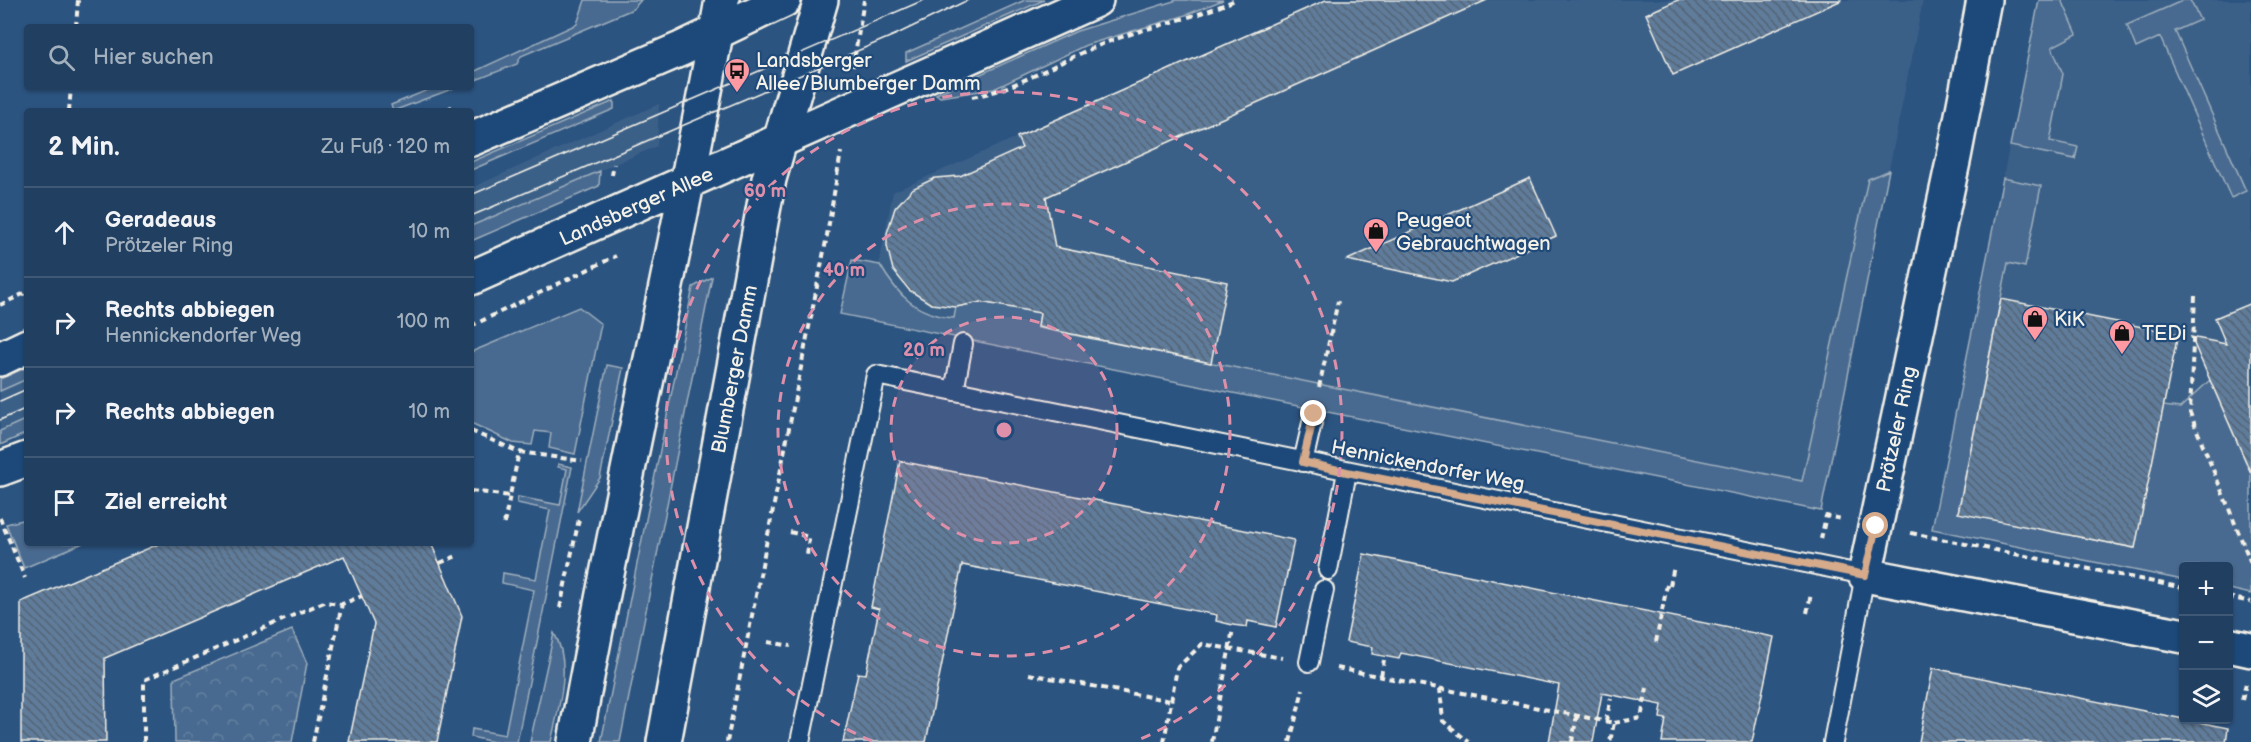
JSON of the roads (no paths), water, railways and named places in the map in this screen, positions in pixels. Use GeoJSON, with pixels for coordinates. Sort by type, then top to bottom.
{"type":"FeatureCollection","features":[{"type":"Feature","properties":{"kind":"main road"},"geometry":{"type":"LineString","coordinates":[[474,138],[633,70],[719,16],[784,0]]}},
{"type":"Feature","properties":{"kind":"main road","name":"Blumberger Damm"},"geometry":{"type":"LineString","coordinates":[[664,742],[769,179],[821,0]]}},
{"type":"Feature","properties":{"kind":"main road","name":"Landsberger Allee"},"geometry":{"type":"LineString","coordinates":[[474,277],[687,184],[1096,0]]}},
{"type":"Feature","properties":{"kind":"main road","name":"Prötzeler Ring"},"geometry":{"type":"LineString","coordinates":[[1865,575],[1954,158],[1984,0]]}},
{"type":"Feature","properties":{"kind":"main road"},"geometry":{"type":"LineString","coordinates":[[575,742],[719,16]]}},
{"type":"Feature","properties":{"kind":"main road"},"geometry":{"type":"LineString","coordinates":[[0,358],[24,347]]}},
{"type":"Feature","properties":{"kind":"main road"},"geometry":{"type":"LineString","coordinates":[[0,469],[24,460]]}},
{"type":"Feature","properties":{"kind":"main road"},"geometry":{"type":"LineString","coordinates":[[1865,575],[2179,635]]}},
{"type":"Feature","properties":{"kind":"main road"},"geometry":{"type":"LineString","coordinates":[[2233,646],[2251,650]]}},
{"type":"Feature","properties":{"kind":"lane"},"geometry":{"type":"LineString","coordinates":[[954,391],[963,344]]}},
{"type":"Feature","properties":{"kind":"lane","name":"Hennickendorfer Weg"},"geometry":{"type":"LineString","coordinates":[[800,742],[876,375],[1865,575]]}},
{"type":"Feature","properties":{"kind":"lane"},"geometry":{"type":"LineString","coordinates":[[1303,462],[1314,414]]}},
{"type":"Feature","properties":{"kind":"lane"},"geometry":{"type":"LineString","coordinates":[[1328,570],[1347,472]]}},
{"type":"Feature","properties":{"kind":"lane"},"geometry":{"type":"LineString","coordinates":[[1833,742],[1865,575]]}},
{"type":"Feature","properties":{"kind":"lane"},"geometry":{"type":"LineString","coordinates":[[1309,663],[1324,590]]}},
{"type":"Feature","properties":{"kind":"tram line"},"geometry":{"type":"LineString","coordinates":[[474,194],[924,0]]}},
{"type":"Feature","properties":{"kind":"tram line"},"geometry":{"type":"LineString","coordinates":[[474,215],[897,34],[968,0]]}},
{"type":"Feature","properties":{"kind":"tram line"},"geometry":{"type":"LineString","coordinates":[[0,401],[24,390]]}},
{"type":"Feature","properties":{"kind":"tram line"},"geometry":{"type":"LineString","coordinates":[[0,420],[24,409]]}},
{"type":"Feature","properties":{"kind":"place","name":"Landsberger Allee/Blumberger Damm"},"geometry":{"type":"Point","coordinates":[737,94]}},
{"type":"Feature","properties":{"kind":"place","name":"Peugeot Gebrauchtwagen"},"geometry":{"type":"Point","coordinates":[1376,254]}},
{"type":"Feature","properties":{"kind":"place","name":"KiK"},"geometry":{"type":"Point","coordinates":[2035,342]}},
{"type":"Feature","properties":{"kind":"place","name":"TEDi"},"geometry":{"type":"Point","coordinates":[2122,356]}}]}
